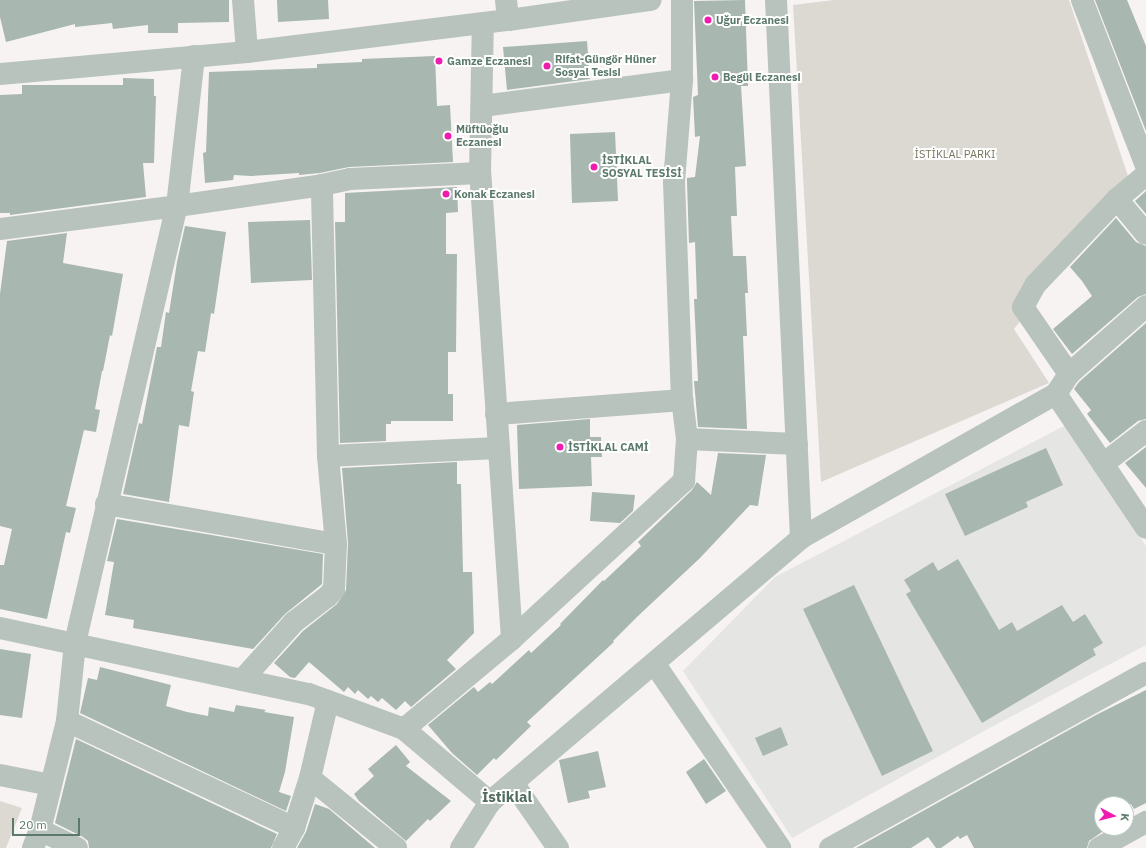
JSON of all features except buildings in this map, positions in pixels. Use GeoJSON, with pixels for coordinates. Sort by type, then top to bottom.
{"type":"FeatureCollection","features":[{"type":"Feature","properties":{"kind":"street"},"geometry":{"type":"LineString","coordinates":[[243,0],[247,52]]}},
{"type":"Feature","properties":{"kind":"street"},"geometry":{"type":"LineString","coordinates":[[0,74],[247,52],[484,23],[507,10],[651,0]]}},
{"type":"Feature","properties":{"kind":"street"},"geometry":{"type":"LineString","coordinates":[[404,729],[512,639],[684,481],[686,439],[682,400],[674,182],[682,80],[682,0]]}},
{"type":"Feature","properties":{"kind":"street"},"geometry":{"type":"LineString","coordinates":[[776,0],[801,538]]}},
{"type":"Feature","properties":{"kind":"street"},"geometry":{"type":"LineString","coordinates":[[1082,0],[1146,166]]}},
{"type":"Feature","properties":{"kind":"street"},"geometry":{"type":"LineString","coordinates":[[484,23],[480,173],[512,639]]}},
{"type":"Feature","properties":{"kind":"street"},"geometry":{"type":"LineString","coordinates":[[77,848],[37,839],[67,721],[75,643],[106,504],[177,206],[194,56]]}},
{"type":"Feature","properties":{"kind":"street"},"geometry":{"type":"LineString","coordinates":[[482,106],[682,80]]}},
{"type":"Feature","properties":{"kind":"street"},"geometry":{"type":"LineString","coordinates":[[0,229],[177,206],[322,185],[350,179],[480,173]]}},
{"type":"Feature","properties":{"kind":"street"},"geometry":{"type":"LineString","coordinates":[[1069,374],[1023,307],[1036,284],[1117,199],[1146,175]]}},
{"type":"Feature","properties":{"kind":"street"},"geometry":{"type":"LineString","coordinates":[[242,680],[294,622],[328,596],[334,589],[336,544],[328,456],[322,185]]}},
{"type":"Feature","properties":{"kind":"street"},"geometry":{"type":"LineString","coordinates":[[1117,199],[1146,234]]}},
{"type":"Feature","properties":{"kind":"street"},"geometry":{"type":"LineString","coordinates":[[461,848],[490,802],[801,538],[1056,394],[1069,374],[1146,306]]}},
{"type":"Feature","properties":{"kind":"street"},"geometry":{"type":"LineString","coordinates":[[1056,394],[1146,528]]}},
{"type":"Feature","properties":{"kind":"street"},"geometry":{"type":"LineString","coordinates":[[496,414],[682,400]]}},
{"type":"Feature","properties":{"kind":"street"},"geometry":{"type":"LineString","coordinates":[[1103,464],[1146,431]]}},
{"type":"Feature","properties":{"kind":"street"},"geometry":{"type":"LineString","coordinates":[[686,439],[797,444]]}},
{"type":"Feature","properties":{"kind":"street"},"geometry":{"type":"LineString","coordinates":[[328,456],[498,448]]}},
{"type":"Feature","properties":{"kind":"street"},"geometry":{"type":"LineString","coordinates":[[106,504],[336,544]]}},
{"type":"Feature","properties":{"kind":"street"},"geometry":{"type":"LineString","coordinates":[[0,628],[309,694],[404,729],[490,802]]}},
{"type":"Feature","properties":{"kind":"street"},"geometry":{"type":"LineString","coordinates":[[654,663],[780,848]]}},
{"type":"Feature","properties":{"kind":"street"},"geometry":{"type":"LineString","coordinates":[[830,848],[1146,673]]}},
{"type":"Feature","properties":{"kind":"street"},"geometry":{"type":"LineString","coordinates":[[283,848],[294,828],[310,778],[328,701]]}},
{"type":"Feature","properties":{"kind":"street"},"geometry":{"type":"LineString","coordinates":[[67,721],[294,828]]}},
{"type":"Feature","properties":{"kind":"street"},"geometry":{"type":"LineString","coordinates":[[0,775],[51,785]]}},
{"type":"Feature","properties":{"kind":"street"},"geometry":{"type":"LineString","coordinates":[[310,778],[396,848]]}},
{"type":"Feature","properties":{"kind":"street"},"geometry":{"type":"LineString","coordinates":[[513,783],[558,848]]}},
{"type":"Feature","properties":{"kind":"street"},"geometry":{"type":"LineString","coordinates":[[1099,848],[1146,822]]}},
{"type":"Feature","properties":{"kind":"shaded area"},"geometry":{"type":"Polygon","coordinates":[[[1066,425],[1146,546],[1146,645],[984,731],[792,838],[683,671],[775,577],[1066,425]]]}},
{"type":"Feature","properties":{"kind":"green space","name":"İSTİKLAL PARKI"},"geometry":{"type":"Polygon","coordinates":[[[834,0],[1069,0],[1129,179],[1014,329],[1049,383],[821,482],[793,5],[834,0]]]}},
{"type":"Feature","properties":{"kind":"green space"},"geometry":{"type":"Polygon","coordinates":[[[0,801],[22,808],[6,848],[0,848],[0,801]]]}},
{"type":"Feature","properties":{"kind":"place","name":"Uğur Eczanesi"},"geometry":{"type":"Point","coordinates":[708,20]}},
{"type":"Feature","properties":{"kind":"place","name":"Gamze Eczanesi"},"geometry":{"type":"Point","coordinates":[439,61]}},
{"type":"Feature","properties":{"kind":"place","name":"Rifat-Güngör Hüner Sosyal Tesisi"},"geometry":{"type":"Point","coordinates":[547,66]}},
{"type":"Feature","properties":{"kind":"place","name":"Begül Eczanesi"},"geometry":{"type":"Point","coordinates":[715,77]}},
{"type":"Feature","properties":{"kind":"place","name":"Müftüoğlu Eczanesi"},"geometry":{"type":"Point","coordinates":[448,136]}},
{"type":"Feature","properties":{"kind":"place","name":"İSTİKLAL SOSYAL TESİSİ"},"geometry":{"type":"Point","coordinates":[594,167]}},
{"type":"Feature","properties":{"kind":"place","name":"Konak Eczanesi"},"geometry":{"type":"Point","coordinates":[446,194]}},
{"type":"Feature","properties":{"kind":"place","name":"İSTİKLAL CAMİ"},"geometry":{"type":"Point","coordinates":[560,447]}},
{"type":"Feature","properties":{"kind":"district","name":"İstiklal"},"geometry":{"type":"Point","coordinates":[507,797]}}]}
